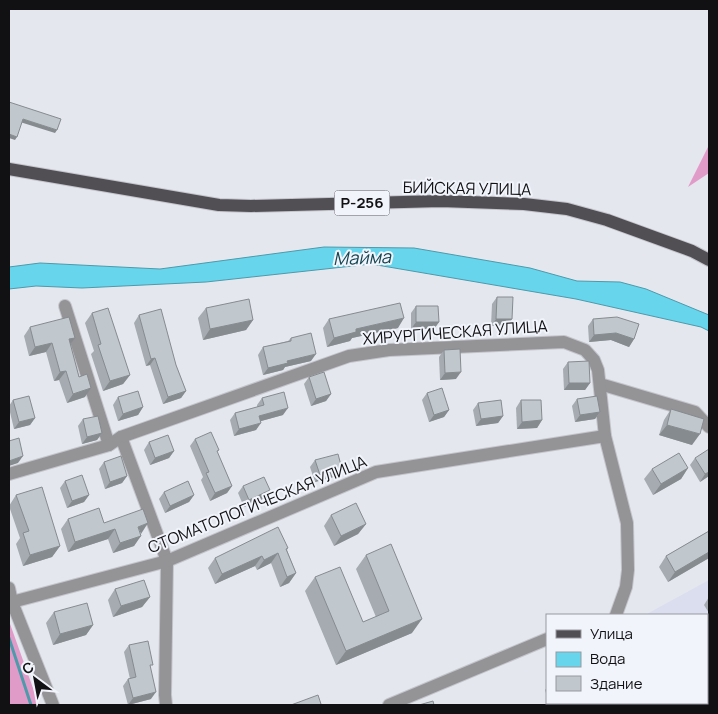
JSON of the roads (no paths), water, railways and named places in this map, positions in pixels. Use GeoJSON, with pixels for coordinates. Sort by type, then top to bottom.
{"type":"FeatureCollection","features":[{"type":"Feature","properties":{"kind":"main road","name":"БИЙСКАЯ УЛИЦА"},"geometry":{"type":"LineString","coordinates":[[9,169],[219,205],[251,206],[441,201],[524,204],[558,208],[608,220],[692,251],[709,260]]}},
{"type":"Feature","properties":{"kind":"street"},"geometry":{"type":"LineString","coordinates":[[65,306],[109,445]]}},
{"type":"Feature","properties":{"kind":"street","name":"ХИРУРГИЧЕСКАЯ УЛИЦА"},"geometry":{"type":"LineString","coordinates":[[9,474],[109,445],[121,438],[349,356],[370,352],[564,342],[585,350],[594,360],[598,370],[605,436],[627,523],[628,570],[626,587],[617,613]]}},
{"type":"Feature","properties":{"kind":"street"},"geometry":{"type":"LineString","coordinates":[[600,384],[695,412],[709,427]]}},
{"type":"Feature","properties":{"kind":"street","name":"СТОМАТОЛОГИЧЕСКАЯ УЛИЦА"},"geometry":{"type":"LineString","coordinates":[[12,602],[167,561],[376,472],[605,436]]}},
{"type":"Feature","properties":{"kind":"street"},"geometry":{"type":"LineString","coordinates":[[121,438],[167,561],[166,705]]}},
{"type":"Feature","properties":{"kind":"street"},"geometry":{"type":"LineString","coordinates":[[9,588],[12,602],[53,705]]}},
{"type":"Feature","properties":{"kind":"street"},"geometry":{"type":"LineString","coordinates":[[389,705],[546,639]]}},
{"type":"Feature","properties":{"kind":"water","name":"Майма"},"geometry":{"type":"Polygon","coordinates":[[[324,247],[414,248],[530,268],[577,281],[620,282],[646,289],[709,315],[709,331],[701,327],[576,299],[371,264],[206,282],[82,288],[36,286],[9,289],[9,267],[40,263],[160,269],[324,247]]]}},
{"type":"Feature","properties":{"kind":"waterway"},"geometry":{"type":"LineString","coordinates":[[9,638],[31,705]]}}]}
